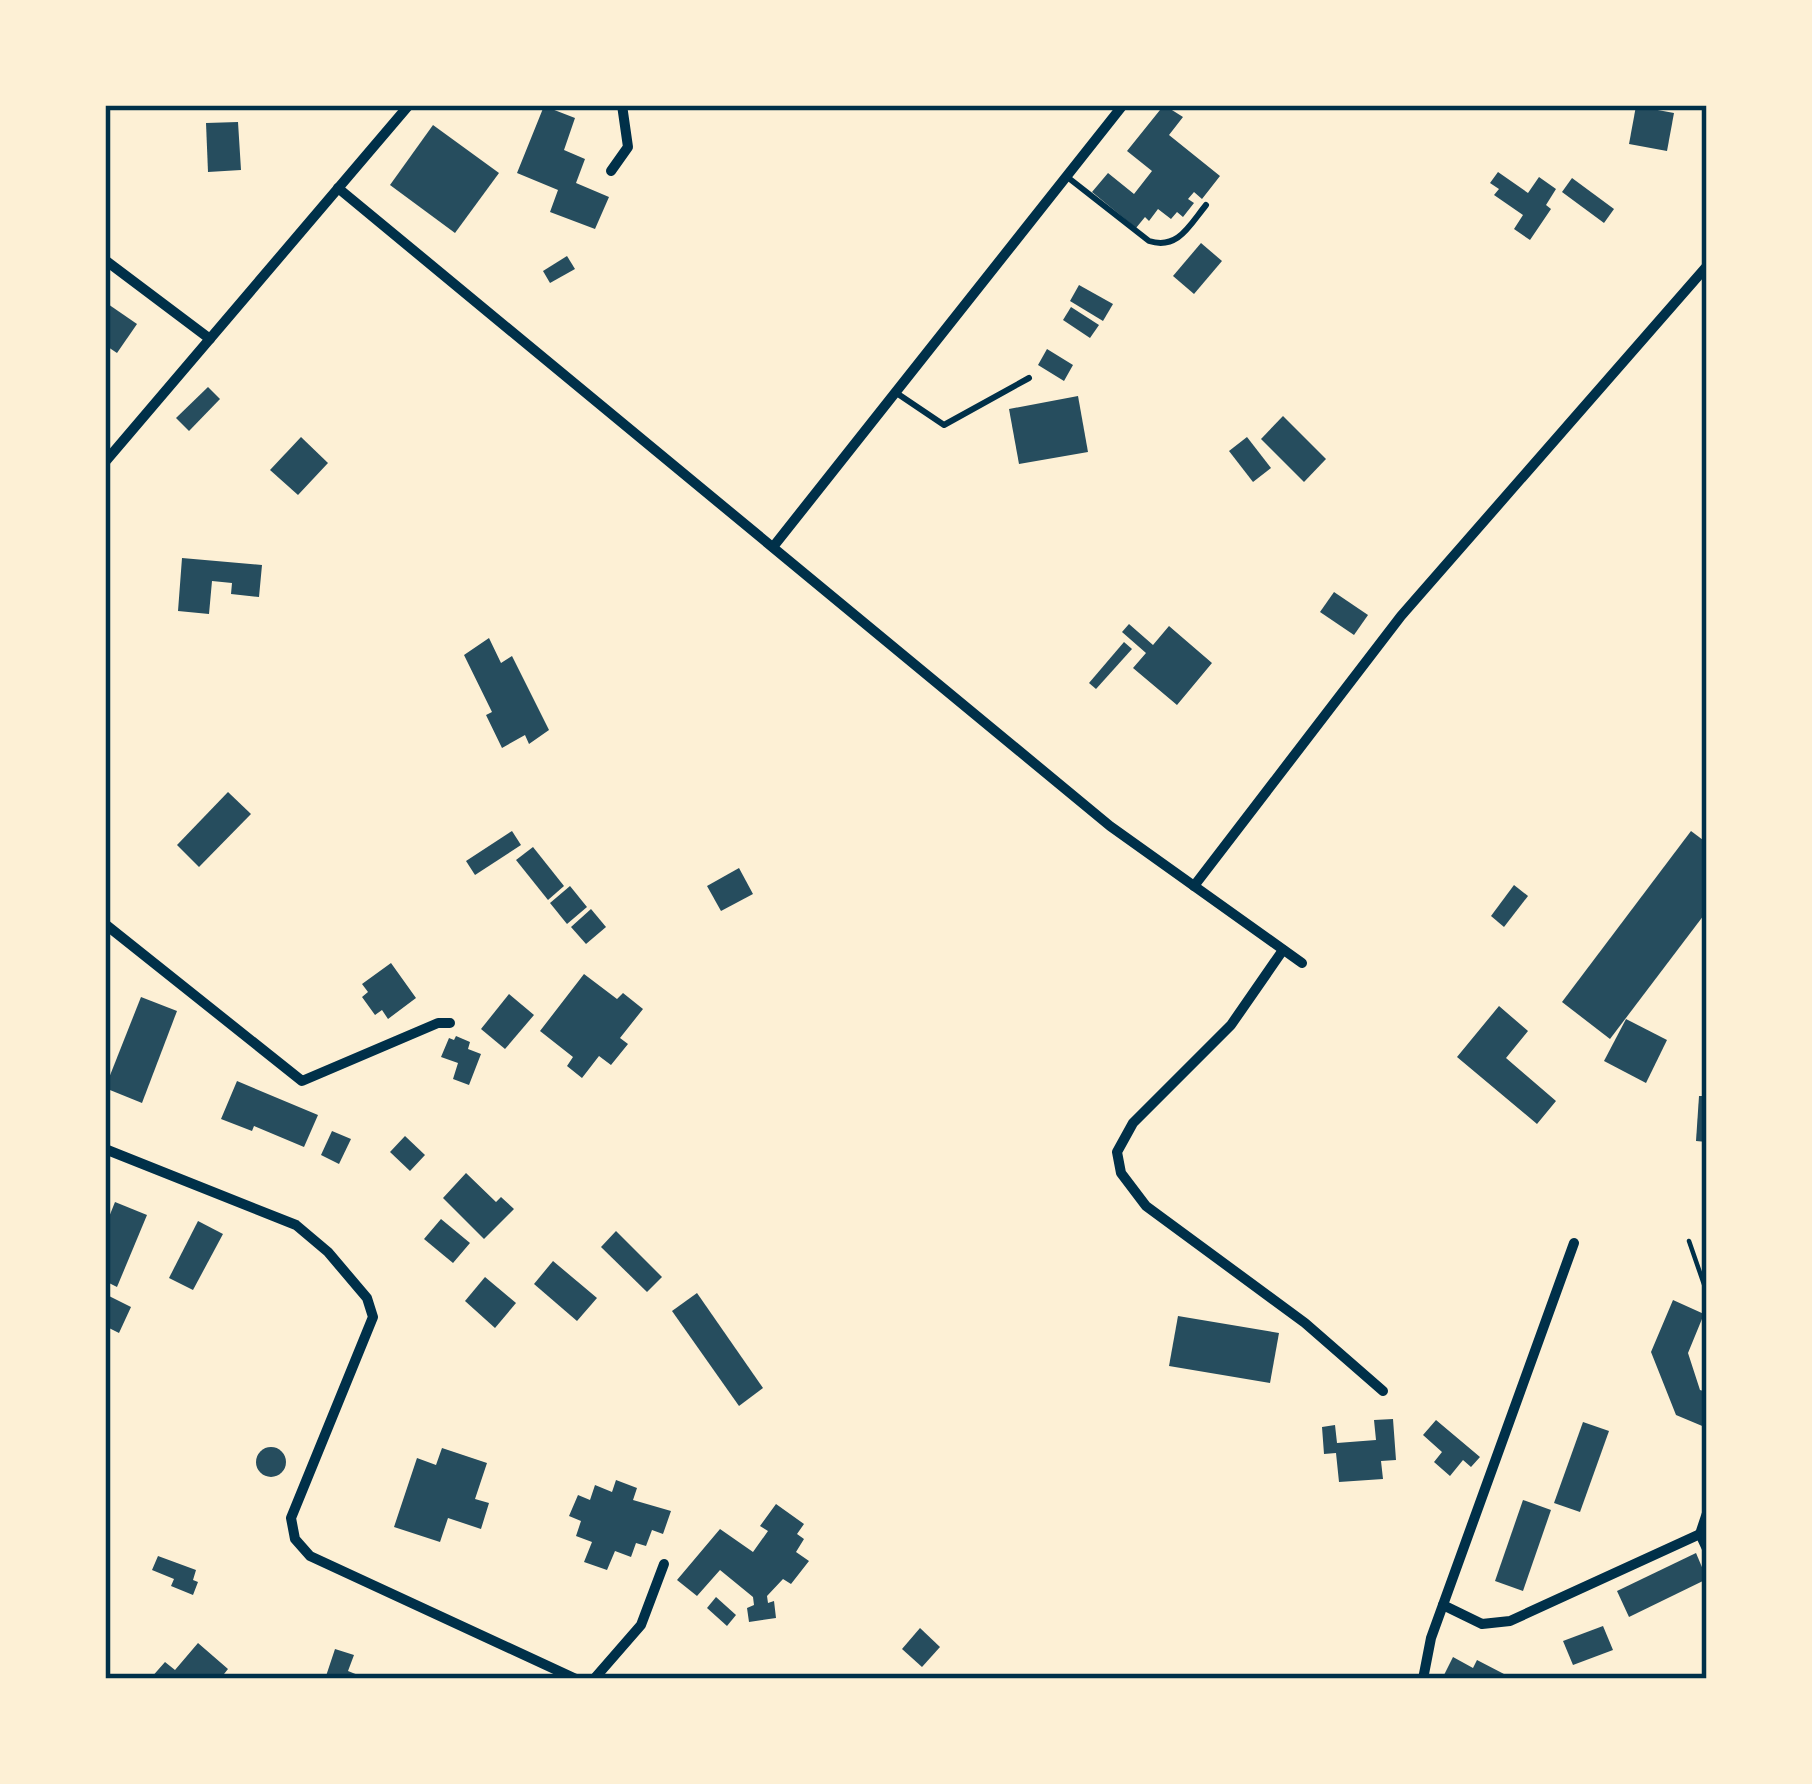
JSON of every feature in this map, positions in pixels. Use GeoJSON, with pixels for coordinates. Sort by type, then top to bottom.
{"type":"FeatureCollection","features":[{"type":"Feature","properties":{"kind":"street"},"geometry":{"type":"LineString","coordinates":[[105,462],[409,105]]}},
{"type":"Feature","properties":{"kind":"street"},"geometry":{"type":"LineString","coordinates":[[611,171],[628,147],[622,105]]}},
{"type":"Feature","properties":{"kind":"street"},"geometry":{"type":"LineString","coordinates":[[772,547],[1123,105]]}},
{"type":"Feature","properties":{"kind":"street"},"geometry":{"type":"LineString","coordinates":[[338,188],[1111,826],[1302,963]]}},
{"type":"Feature","properties":{"kind":"street"},"geometry":{"type":"LineString","coordinates":[[105,260],[210,339]]}},
{"type":"Feature","properties":{"kind":"street"},"geometry":{"type":"LineString","coordinates":[[1194,886],[1401,616],[1707,266]]}},
{"type":"Feature","properties":{"kind":"street"},"geometry":{"type":"LineString","coordinates":[[105,924],[302,1082],[438,1023],[450,1024]]}},
{"type":"Feature","properties":{"kind":"street"},"geometry":{"type":"LineString","coordinates":[[1283,950],[1231,1025],[1133,1123],[1117,1152],[1120,1173],[1146,1206],[1305,1323],[1383,1391]]}},
{"type":"Feature","properties":{"kind":"street"},"geometry":{"type":"LineString","coordinates":[[105,1149],[296,1225],[328,1252],[368,1298],[373,1317],[291,1518],[296,1539],[310,1556],[576,1679]]}},
{"type":"Feature","properties":{"kind":"street"},"geometry":{"type":"LineString","coordinates":[[1423,1679],[1431,1638],[1574,1243]]}},
{"type":"Feature","properties":{"kind":"street"},"geometry":{"type":"LineString","coordinates":[[1707,1513],[1700,1534],[1707,1550]]}},
{"type":"Feature","properties":{"kind":"street"},"geometry":{"type":"LineString","coordinates":[[1443,1605],[1482,1624],[1510,1621],[1700,1534]]}},
{"type":"Feature","properties":{"kind":"street"},"geometry":{"type":"LineString","coordinates":[[594,1679],[641,1625],[664,1564]]}},
{"type":"Feature","properties":{"kind":"lane"},"geometry":{"type":"LineString","coordinates":[[1066,176],[1149,241],[1160,244],[1181,236],[1206,206]]}},
{"type":"Feature","properties":{"kind":"lane"},"geometry":{"type":"LineString","coordinates":[[895,392],[940,423],[950,424],[1029,378]]}},
{"type":"Feature","properties":{"kind":"path"},"geometry":{"type":"LineString","coordinates":[[1689,1241],[1707,1294]]}},
{"type":"Feature","properties":{"kind":"building"},"geometry":{"type":"Polygon","coordinates":[[[1164,105],[1183,117],[1169,135],[1220,176],[1202,199],[1194,192],[1188,199],[1194,203],[1183,217],[1177,212],[1171,219],[1158,209],[1136,228],[1092,192],[1108,173],[1134,194],[1152,171],[1127,151],[1164,105]]]}},
{"type":"Feature","properties":{"kind":"building"},"geometry":{"type":"Polygon","coordinates":[[[544,106],[575,118],[564,150],[585,159],[576,183],[609,197],[595,229],[550,212],[558,190],[517,173],[544,106]]]}},
{"type":"Feature","properties":{"kind":"building"},"geometry":{"type":"Polygon","coordinates":[[[1636,106],[1674,113],[1667,151],[1629,144],[1636,106]]]}},
{"type":"Feature","properties":{"kind":"building"},"geometry":{"type":"Polygon","coordinates":[[[238,122],[241,170],[208,172],[206,123],[238,122]]]}},
{"type":"Feature","properties":{"kind":"building"},"geometry":{"type":"Polygon","coordinates":[[[433,125],[499,173],[455,233],[390,185],[433,125]]]}},
{"type":"Feature","properties":{"kind":"building"},"geometry":{"type":"Polygon","coordinates":[[[1498,172],[1528,193],[1539,177],[1556,189],[1546,205],[1551,209],[1530,240],[1514,229],[1523,215],[1494,195],[1499,189],[1490,183],[1498,172]]]}},
{"type":"Feature","properties":{"kind":"building"},"geometry":{"type":"Polygon","coordinates":[[[1572,178],[1614,209],[1604,223],[1562,192],[1572,178]]]}},
{"type":"Feature","properties":{"kind":"building"},"geometry":{"type":"Polygon","coordinates":[[[1201,243],[1222,261],[1194,294],[1173,276],[1201,243]]]}},
{"type":"Feature","properties":{"kind":"building"},"geometry":{"type":"Polygon","coordinates":[[[567,256],[575,269],[550,283],[543,271],[567,256]]]}},
{"type":"Feature","properties":{"kind":"building"},"geometry":{"type":"Polygon","coordinates":[[[1079,285],[1113,304],[1103,321],[1070,301],[1079,285]]]}},
{"type":"Feature","properties":{"kind":"building"},"geometry":{"type":"Polygon","coordinates":[[[105,302],[137,324],[117,353],[105,345],[105,302]]]}},
{"type":"Feature","properties":{"kind":"building"},"geometry":{"type":"Polygon","coordinates":[[[1071,307],[1099,325],[1090,338],[1063,320],[1071,307]]]}},
{"type":"Feature","properties":{"kind":"building"},"geometry":{"type":"Polygon","coordinates":[[[1047,349],[1073,365],[1064,381],[1038,365],[1047,349]]]}},
{"type":"Feature","properties":{"kind":"building"},"geometry":{"type":"Polygon","coordinates":[[[208,387],[220,399],[189,431],[176,418],[208,387]]]}},
{"type":"Feature","properties":{"kind":"building"},"geometry":{"type":"Polygon","coordinates":[[[1078,396],[1088,452],[1019,464],[1009,409],[1078,396]]]}},
{"type":"Feature","properties":{"kind":"building"},"geometry":{"type":"Polygon","coordinates":[[[1283,416],[1326,459],[1304,482],[1261,439],[1283,416]]]}},
{"type":"Feature","properties":{"kind":"building"},"geometry":{"type":"Polygon","coordinates":[[[301,437],[328,463],[298,495],[270,470],[301,437]]]}},
{"type":"Feature","properties":{"kind":"building"},"geometry":{"type":"Polygon","coordinates":[[[1247,437],[1271,468],[1253,482],[1229,451],[1247,437]]]}},
{"type":"Feature","properties":{"kind":"building"},"geometry":{"type":"Polygon","coordinates":[[[182,558],[262,565],[259,597],[231,594],[232,583],[212,581],[209,614],[178,611],[182,558]]]}},
{"type":"Feature","properties":{"kind":"building"},"geometry":{"type":"Polygon","coordinates":[[[1334,592],[1368,615],[1354,635],[1320,612],[1334,592]]]}},
{"type":"Feature","properties":{"kind":"building"},"geometry":{"type":"Polygon","coordinates":[[[1129,624],[1153,645],[1169,626],[1212,663],[1177,705],[1133,668],[1146,653],[1122,632],[1129,624]]]}},
{"type":"Feature","properties":{"kind":"building"},"geometry":{"type":"Polygon","coordinates":[[[489,638],[501,663],[512,656],[549,730],[529,744],[525,735],[502,748],[486,715],[492,712],[464,655],[489,638]]]}},
{"type":"Feature","properties":{"kind":"building"},"geometry":{"type":"Polygon","coordinates":[[[1124,642],[1132,649],[1096,689],[1089,683],[1124,642]]]}},
{"type":"Feature","properties":{"kind":"building"},"geometry":{"type":"Polygon","coordinates":[[[228,792],[251,814],[199,867],[177,845],[228,792]]]}},
{"type":"Feature","properties":{"kind":"building"},"geometry":{"type":"Polygon","coordinates":[[[512,831],[521,845],[475,875],[466,861],[512,831]]]}},
{"type":"Feature","properties":{"kind":"building"},"geometry":{"type":"Polygon","coordinates":[[[1691,831],[1707,843],[1707,911],[1610,1039],[1562,1002],[1691,831]]]}},
{"type":"Feature","properties":{"kind":"building"},"geometry":{"type":"Polygon","coordinates":[[[533,847],[564,886],[548,900],[516,860],[533,847]]]}},
{"type":"Feature","properties":{"kind":"building"},"geometry":{"type":"Polygon","coordinates":[[[739,868],[753,894],[721,911],[707,886],[739,868]]]}},
{"type":"Feature","properties":{"kind":"building"},"geometry":{"type":"Polygon","coordinates":[[[1514,885],[1528,896],[1504,927],[1491,916],[1514,885]]]}},
{"type":"Feature","properties":{"kind":"building"},"geometry":{"type":"Polygon","coordinates":[[[570,886],[587,907],[567,924],[550,903],[570,886]]]}},
{"type":"Feature","properties":{"kind":"building"},"geometry":{"type":"Polygon","coordinates":[[[591,909],[606,927],[586,944],[571,927],[591,909]]]}},
{"type":"Feature","properties":{"kind":"building"},"geometry":{"type":"Polygon","coordinates":[[[391,963],[416,998],[388,1019],[382,1010],[375,1015],[362,997],[368,992],[362,984],[391,963]]]}},
{"type":"Feature","properties":{"kind":"building"},"geometry":{"type":"Polygon","coordinates":[[[584,974],[617,999],[623,993],[643,1009],[620,1038],[628,1044],[611,1065],[599,1056],[582,1078],[567,1066],[573,1057],[540,1031],[584,974]]]}},
{"type":"Feature","properties":{"kind":"building"},"geometry":{"type":"Polygon","coordinates":[[[509,994],[534,1015],[505,1049],[481,1029],[509,994]]]}},
{"type":"Feature","properties":{"kind":"building"},"geometry":{"type":"Polygon","coordinates":[[[141,997],[177,1011],[142,1103],[105,1088],[141,997]]]}},
{"type":"Feature","properties":{"kind":"building"},"geometry":{"type":"Polygon","coordinates":[[[1499,1006],[1528,1031],[1506,1058],[1556,1101],[1537,1124],[1457,1057],[1499,1006]]]}},
{"type":"Feature","properties":{"kind":"building"},"geometry":{"type":"Polygon","coordinates":[[[1626,1019],[1667,1040],[1646,1083],[1604,1061],[1626,1019]]]}},
{"type":"Feature","properties":{"kind":"building"},"geometry":{"type":"Polygon","coordinates":[[[456,1036],[481,1054],[469,1085],[453,1079],[458,1063],[441,1057],[449,1038],[456,1036]]]}},
{"type":"Feature","properties":{"kind":"building"},"geometry":{"type":"Polygon","coordinates":[[[237,1081],[318,1115],[304,1147],[254,1126],[252,1131],[221,1119],[237,1081]]]}},
{"type":"Feature","properties":{"kind":"building"},"geometry":{"type":"Polygon","coordinates":[[[1699,1096],[1707,1096],[1707,1142],[1696,1141],[1699,1096]]]}},
{"type":"Feature","properties":{"kind":"building"},"geometry":{"type":"Polygon","coordinates":[[[332,1131],[351,1139],[339,1164],[321,1155],[332,1131]]]}},
{"type":"Feature","properties":{"kind":"building"},"geometry":{"type":"Polygon","coordinates":[[[405,1136],[425,1155],[410,1171],[390,1152],[405,1136]]]}},
{"type":"Feature","properties":{"kind":"building"},"geometry":{"type":"Polygon","coordinates":[[[466,1173],[496,1202],[501,1197],[514,1209],[484,1239],[443,1198],[466,1173]]]}},
{"type":"Feature","properties":{"kind":"building"},"geometry":{"type":"Polygon","coordinates":[[[115,1202],[147,1215],[117,1287],[105,1281],[105,1227],[115,1202]]]}},
{"type":"Feature","properties":{"kind":"building"},"geometry":{"type":"Polygon","coordinates":[[[441,1219],[470,1243],[453,1263],[424,1239],[441,1219]]]}},
{"type":"Feature","properties":{"kind":"building"},"geometry":{"type":"Polygon","coordinates":[[[198,1221],[223,1234],[193,1290],[169,1278],[198,1221]]]}},
{"type":"Feature","properties":{"kind":"building"},"geometry":{"type":"Polygon","coordinates":[[[616,1231],[662,1277],[647,1292],[601,1247],[616,1231]]]}},
{"type":"Feature","properties":{"kind":"building"},"geometry":{"type":"Polygon","coordinates":[[[553,1261],[597,1298],[577,1321],[534,1284],[553,1261]]]}},
{"type":"Feature","properties":{"kind":"building"},"geometry":{"type":"Polygon","coordinates":[[[485,1277],[516,1303],[495,1328],[465,1301],[485,1277]]]}},
{"type":"Feature","properties":{"kind":"building"},"geometry":{"type":"Polygon","coordinates":[[[697,1293],[763,1388],[739,1406],[672,1311],[697,1293]]]}},
{"type":"Feature","properties":{"kind":"building"},"geometry":{"type":"Polygon","coordinates":[[[105,1294],[131,1307],[119,1333],[105,1326],[105,1294]]]}},
{"type":"Feature","properties":{"kind":"building"},"geometry":{"type":"Polygon","coordinates":[[[1673,1300],[1704,1314],[1688,1353],[1700,1390],[1707,1392],[1707,1428],[1676,1415],[1651,1352],[1673,1300]]]}},
{"type":"Feature","properties":{"kind":"building"},"geometry":{"type":"Polygon","coordinates":[[[1178,1316],[1279,1333],[1270,1383],[1169,1366],[1178,1316]]]}},
{"type":"Feature","properties":{"kind":"building"},"geometry":{"type":"Polygon","coordinates":[[[1393,1419],[1396,1460],[1381,1461],[1383,1479],[1339,1482],[1336,1453],[1324,1454],[1322,1427],[1335,1425],[1337,1443],[1376,1440],[1374,1420],[1393,1419]]]}},
{"type":"Feature","properties":{"kind":"building"},"geometry":{"type":"Polygon","coordinates":[[[1436,1420],[1480,1457],[1471,1467],[1463,1460],[1450,1476],[1434,1462],[1442,1452],[1423,1435],[1436,1420]]]}},
{"type":"Feature","properties":{"kind":"building"},"geometry":{"type":"Polygon","coordinates":[[[1583,1422],[1609,1431],[1580,1512],[1554,1503],[1583,1422]]]}},
{"type":"Feature","properties":{"kind":"building"},"geometry":{"type":"Polygon","coordinates":[[[271,1447],[286,1462],[271,1477],[256,1462],[271,1447]]]}},
{"type":"Feature","properties":{"kind":"building"},"geometry":{"type":"Polygon","coordinates":[[[442,1448],[487,1463],[475,1499],[489,1503],[481,1529],[448,1518],[440,1542],[394,1527],[417,1458],[436,1465],[442,1448]]]}},
{"type":"Feature","properties":{"kind":"building"},"geometry":{"type":"Polygon","coordinates":[[[616,1480],[637,1488],[633,1500],[671,1511],[663,1534],[652,1530],[646,1546],[636,1543],[631,1557],[615,1551],[607,1570],[584,1562],[592,1542],[576,1536],[581,1521],[569,1516],[578,1495],[590,1500],[595,1485],[612,1492],[616,1480]]]}},
{"type":"Feature","properties":{"kind":"building"},"geometry":{"type":"Polygon","coordinates":[[[1523,1500],[1551,1510],[1523,1591],[1495,1581],[1523,1500]]]}},
{"type":"Feature","properties":{"kind":"building"},"geometry":{"type":"Polygon","coordinates":[[[776,1504],[804,1524],[797,1534],[804,1539],[796,1552],[809,1561],[791,1584],[783,1579],[767,1596],[768,1603],[774,1601],[776,1618],[749,1622],[747,1608],[754,1605],[753,1597],[720,1570],[697,1596],[677,1580],[720,1529],[753,1552],[768,1531],[760,1526],[776,1504]]]}},
{"type":"Feature","properties":{"kind":"building"},"geometry":{"type":"Polygon","coordinates":[[[1696,1553],[1707,1579],[1629,1617],[1617,1591],[1696,1553]]]}},
{"type":"Feature","properties":{"kind":"building"},"geometry":{"type":"Polygon","coordinates":[[[158,1556],[196,1570],[193,1595],[171,1586],[174,1579],[152,1570],[158,1556]]]}},
{"type":"Feature","properties":{"kind":"building"},"geometry":{"type":"Polygon","coordinates":[[[716,1597],[736,1615],[727,1626],[707,1608],[716,1597]]]}},
{"type":"Feature","properties":{"kind":"building"},"geometry":{"type":"Polygon","coordinates":[[[1603,1626],[1613,1650],[1573,1665],[1563,1641],[1603,1626]]]}},
{"type":"Feature","properties":{"kind":"building"},"geometry":{"type":"Polygon","coordinates":[[[920,1628],[940,1647],[922,1667],[902,1649],[920,1628]]]}},
{"type":"Feature","properties":{"kind":"building"},"geometry":{"type":"Polygon","coordinates":[[[198,1643],[228,1669],[220,1679],[150,1679],[165,1662],[175,1670],[198,1643]]]}},
{"type":"Feature","properties":{"kind":"building"},"geometry":{"type":"Polygon","coordinates":[[[335,1649],[354,1655],[348,1671],[368,1679],[325,1679],[335,1649]]]}},
{"type":"Feature","properties":{"kind":"building"},"geometry":{"type":"Polygon","coordinates":[[[1453,1657],[1473,1668],[1477,1660],[1504,1674],[1502,1679],[1447,1679],[1443,1677],[1453,1657]]]}}]}
